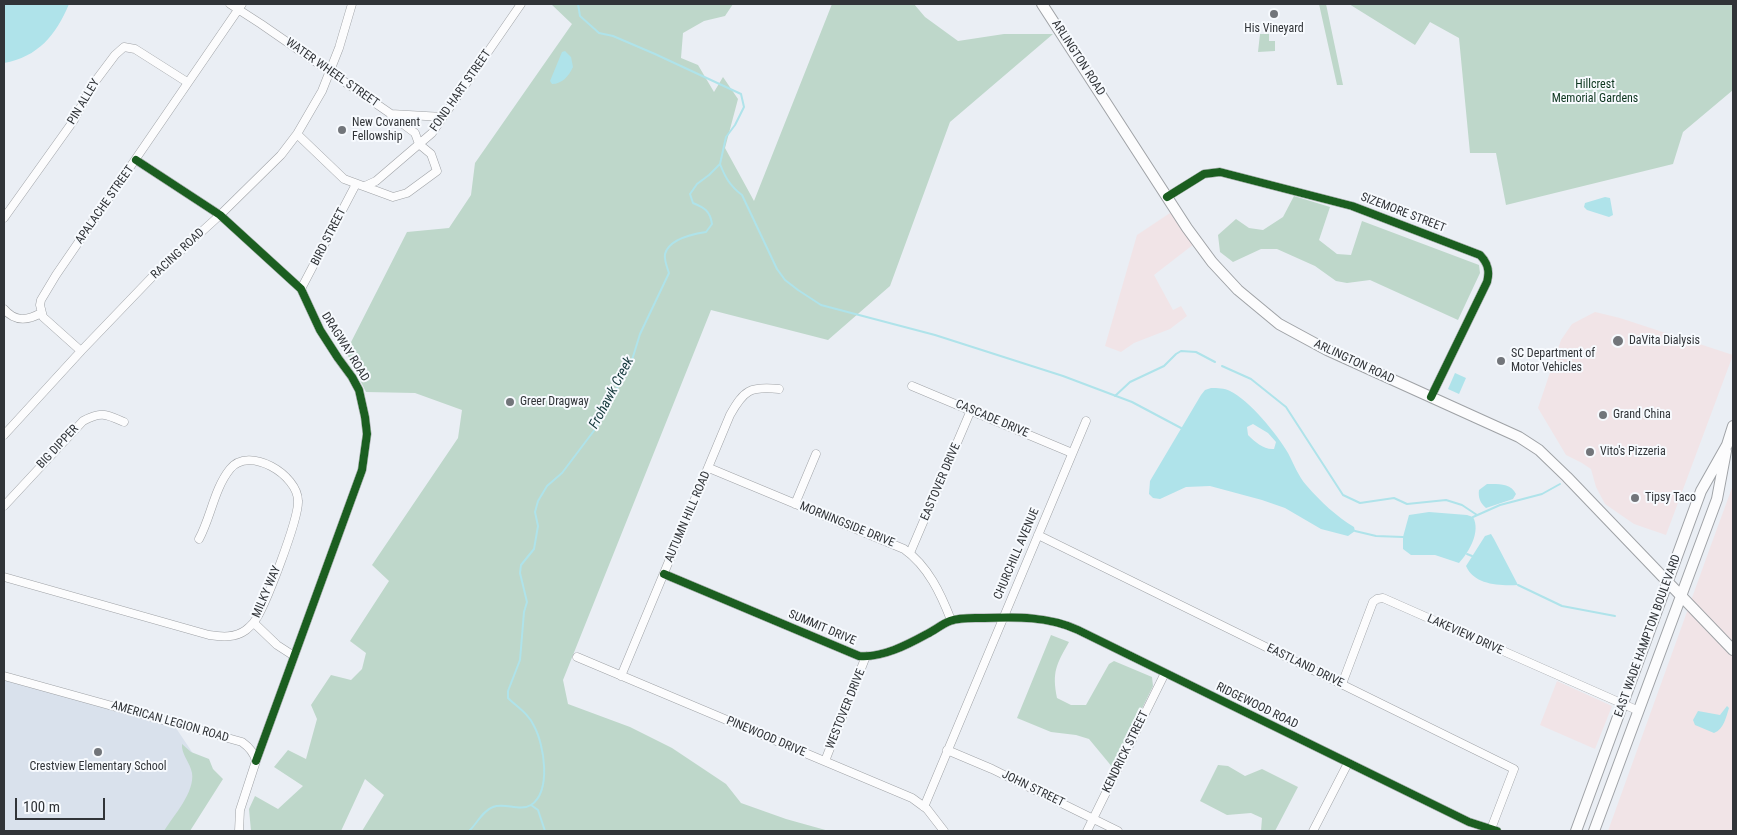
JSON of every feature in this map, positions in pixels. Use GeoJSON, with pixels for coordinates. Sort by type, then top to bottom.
{"type":"FeatureCollection","features":[{"type":"Feature","properties":{"kind":"main road","name":"ARLINGTON ROAD"},"geometry":{"type":"LineString","coordinates":[[1042,4],[1212,262],[1238,290],[1270,317],[1311,342],[1512,434],[1539,450],[1733,650]]}},
{"type":"Feature","properties":{"kind":"main road","name":"EAST WADE HAMPTON BOULEVARD"},"geometry":{"type":"LineString","coordinates":[[1594,831],[1717,499],[1727,445],[1733,426]]}},
{"type":"Feature","properties":{"kind":"main road","name":"EAST WADE HAMPTON BOULEVARD"},"geometry":{"type":"LineString","coordinates":[[1576,831],[1701,490],[1727,445]]}},
{"type":"Feature","properties":{"kind":"street","name":"WATER WHEEL STREET"},"geometry":{"type":"LineString","coordinates":[[230,4],[239,7],[390,114],[443,117]]}},
{"type":"Feature","properties":{"kind":"street","name":"RACING ROAD"},"geometry":{"type":"LineString","coordinates":[[4,434],[160,270],[280,156],[297,134],[331,72],[352,4]]}},
{"type":"Feature","properties":{"kind":"street","name":"FOND HART STREET"},"geometry":{"type":"LineString","coordinates":[[365,186],[378,178],[432,133],[521,4]]}},
{"type":"Feature","properties":{"kind":"street","name":"APALACHE STREET"},"geometry":{"type":"LineString","coordinates":[[41,314],[41,300],[56,274],[136,160],[239,7]]}},
{"type":"Feature","properties":{"kind":"street","name":"PIN ALLEY"},"geometry":{"type":"LineString","coordinates":[[4,218],[74,120],[91,87],[115,54],[124,47],[135,49],[187,82]]}},
{"type":"Feature","properties":{"kind":"street"},"geometry":{"type":"LineString","coordinates":[[297,134],[344,179],[393,197],[407,193],[437,171],[431,154],[419,144],[415,133],[390,114]]}},
{"type":"Feature","properties":{"kind":"street","name":"DRAGWAY ROAD"},"geometry":{"type":"LineString","coordinates":[[136,160],[220,215],[301,289],[320,330],[357,386],[365,416],[367,438],[362,470],[256,761]]}},
{"type":"Feature","properties":{"kind":"street","name":"SIZEMORE STREET"},"geometry":{"type":"LineString","coordinates":[[1168,197],[1204,174],[1220,172],[1352,206],[1480,255],[1489,270],[1487,282],[1431,397]]}},
{"type":"Feature","properties":{"kind":"street","name":"BIRD STREET"},"geometry":{"type":"LineString","coordinates":[[301,289],[356,184]]}},
{"type":"Feature","properties":{"kind":"street"},"geometry":{"type":"LineString","coordinates":[[4,309],[10,316],[20,320],[41,314],[43,318],[81,351]]}},
{"type":"Feature","properties":{"kind":"street","name":"CASCADE DRIVE"},"geometry":{"type":"LineString","coordinates":[[912,386],[1072,453]]}},
{"type":"Feature","properties":{"kind":"street","name":"AUTUMN HILL ROAD"},"geometry":{"type":"LineString","coordinates":[[621,676],[730,415],[739,399],[748,392],[763,387],[779,389]]}},
{"type":"Feature","properties":{"kind":"street","name":"EASTOVER DRIVE"},"geometry":{"type":"LineString","coordinates":[[910,553],[971,410]]}},
{"type":"Feature","properties":{"kind":"street","name":"BIG DIPPER"},"geometry":{"type":"LineString","coordinates":[[4,506],[83,421],[94,414],[104,414],[124,422]]}},
{"type":"Feature","properties":{"kind":"street","name":"CHURCHILL AVENUE"},"geometry":{"type":"LineString","coordinates":[[924,807],[1086,421]]}},
{"type":"Feature","properties":{"kind":"street"},"geometry":{"type":"LineString","coordinates":[[795,504],[816,454]]}},
{"type":"Feature","properties":{"kind":"street","name":"MILKY WAY"},"geometry":{"type":"LineString","coordinates":[[4,577],[216,636],[236,635],[254,623],[267,597],[296,516],[298,501],[294,486],[285,477],[260,460],[244,460],[237,463],[230,468],[220,487],[199,538]]}},
{"type":"Feature","properties":{"kind":"street","name":"MORNINGSIDE DRIVE"},"geometry":{"type":"LineString","coordinates":[[709,468],[898,546],[910,553],[928,574],[951,620]]}},
{"type":"Feature","properties":{"kind":"street","name":"EASTLAND DRIVE"},"geometry":{"type":"LineString","coordinates":[[1038,534],[1514,769],[1494,830]]}},
{"type":"Feature","properties":{"kind":"street","name":"SUMMIT DRIVE"},"geometry":{"type":"LineString","coordinates":[[664,574],[852,654],[866,656],[875,655],[910,642],[951,620],[959,618],[1004,617]]}},
{"type":"Feature","properties":{"kind":"street","name":"LAKEVIEW DRIVE"},"geometry":{"type":"LineString","coordinates":[[1342,684],[1373,602],[1377,598],[1382,598],[1639,711]]}},
{"type":"Feature","properties":{"kind":"street","name":"RIDGEWOOD ROAD"},"geometry":{"type":"LineString","coordinates":[[1004,617],[1038,619],[1061,623],[1469,822],[1494,830]]}},
{"type":"Feature","properties":{"kind":"street"},"geometry":{"type":"LineString","coordinates":[[254,623],[276,645],[294,656]]}},
{"type":"Feature","properties":{"kind":"street","name":"WESTOVER DRIVE"},"geometry":{"type":"LineString","coordinates":[[825,761],[866,656]]}},
{"type":"Feature","properties":{"kind":"street","name":"PINEWOOD DRIVE"},"geometry":{"type":"LineString","coordinates":[[577,657],[912,798],[924,807],[944,831]]}},
{"type":"Feature","properties":{"kind":"street","name":"KENDRICK STREET"},"geometry":{"type":"LineString","coordinates":[[1087,831],[1166,673]]}},
{"type":"Feature","properties":{"kind":"street","name":"AMERICAN LEGION ROAD"},"geometry":{"type":"LineString","coordinates":[[4,676],[242,742],[251,749],[256,761]]}},
{"type":"Feature","properties":{"kind":"street","name":"JOHN STREET"},"geometry":{"type":"LineString","coordinates":[[948,750],[992,769],[1118,831]]}},
{"type":"Feature","properties":{"kind":"street"},"geometry":{"type":"LineString","coordinates":[[239,831],[240,810],[256,761]]}},
{"type":"Feature","properties":{"kind":"street"},"geometry":{"type":"LineString","coordinates":[[1313,831],[1348,763]]}},
{"type":"Feature","properties":{"kind":"shaded area"},"geometry":{"type":"Polygon","coordinates":[[[1173,211],[1194,244],[1154,275],[1173,310],[1181,306],[1187,316],[1170,329],[1134,343],[1121,352],[1105,346],[1137,235],[1173,211]]]}},
{"type":"Feature","properties":{"kind":"shaded area"},"geometry":{"type":"Polygon","coordinates":[[[1595,312],[1620,318],[1733,355],[1666,535],[1634,524],[1605,504],[1596,487],[1591,469],[1566,455],[1538,408],[1561,340],[1572,324],[1595,312]]]}},
{"type":"Feature","properties":{"kind":"shaded area"},"geometry":{"type":"Polygon","coordinates":[[[1733,485],[1733,831],[1608,831],[1711,545],[1733,485]]]}},
{"type":"Feature","properties":{"kind":"shaded area","name":"Crestview Elementary School"},"geometry":{"type":"Polygon","coordinates":[[[4,679],[176,728],[208,776],[166,831],[4,831],[4,679]]]}},
{"type":"Feature","properties":{"kind":"shaded area"},"geometry":{"type":"Polygon","coordinates":[[[1557,681],[1612,706],[1595,749],[1540,725],[1557,681]]]}},
{"type":"Feature","properties":{"kind":"green space"},"geometry":{"type":"Polygon","coordinates":[[[551,4],[733,4],[725,16],[704,21],[683,33],[681,58],[698,65],[714,92],[723,77],[738,99],[725,148],[754,201],[832,4],[914,4],[925,17],[958,41],[1004,34],[1053,34],[950,122],[890,286],[828,340],[711,310],[563,680],[568,704],[630,727],[672,748],[726,784],[741,803],[786,819],[829,831],[362,831],[384,795],[365,779],[341,831],[251,831],[249,809],[255,796],[278,809],[303,786],[274,767],[288,750],[306,759],[317,719],[311,705],[331,675],[351,680],[362,669],[366,653],[350,641],[389,581],[372,565],[458,438],[462,410],[415,393],[366,392],[346,352],[407,232],[449,228],[471,195],[475,163],[572,24],[551,4]]]}},
{"type":"Feature","properties":{"kind":"green space"},"geometry":{"type":"Polygon","coordinates":[[[1319,4],[1326,4],[1343,85],[1337,85],[1319,4]]]}},
{"type":"Feature","properties":{"kind":"green space","name":"Hillcrest Memorial Gardens"},"geometry":{"type":"Polygon","coordinates":[[[1349,4],[1733,4],[1733,90],[1683,132],[1673,164],[1506,205],[1496,153],[1470,153],[1459,38],[1430,22],[1415,45],[1349,4]]]}},
{"type":"Feature","properties":{"kind":"green space"},"geometry":{"type":"Polygon","coordinates":[[[1260,34],[1269,34],[1269,41],[1275,41],[1275,51],[1258,52],[1260,34]]]}},
{"type":"Feature","properties":{"kind":"green space"},"geometry":{"type":"Polygon","coordinates":[[[1294,196],[1330,207],[1319,240],[1337,254],[1351,255],[1362,221],[1479,265],[1480,273],[1458,320],[1370,280],[1347,283],[1336,281],[1315,266],[1277,249],[1261,249],[1233,262],[1220,252],[1218,235],[1236,219],[1249,228],[1263,230],[1283,217],[1294,196]]]}},
{"type":"Feature","properties":{"kind":"green space"},"geometry":{"type":"Polygon","coordinates":[[[1051,635],[1069,642],[1058,663],[1055,682],[1057,698],[1071,705],[1086,705],[1109,664],[1114,661],[1152,677],[1153,686],[1113,768],[1089,739],[1076,735],[1051,732],[1017,718],[1051,635]]]}},
{"type":"Feature","properties":{"kind":"green space"},"geometry":{"type":"Polygon","coordinates":[[[182,744],[191,752],[209,759],[213,769],[223,779],[190,831],[164,831],[183,803],[192,780],[191,769],[182,744]]]}},
{"type":"Feature","properties":{"kind":"green space"},"geometry":{"type":"Polygon","coordinates":[[[1218,765],[1228,766],[1245,776],[1262,769],[1298,787],[1275,831],[1261,831],[1262,818],[1251,813],[1227,815],[1200,801],[1218,765]]]}},
{"type":"Feature","properties":{"kind":"water"},"geometry":{"type":"Polygon","coordinates":[[[4,4],[69,4],[52,35],[44,43],[27,56],[4,63],[4,4]]]}},
{"type":"Feature","properties":{"kind":"water"},"geometry":{"type":"Polygon","coordinates":[[[565,51],[571,57],[573,67],[565,79],[559,83],[552,84],[550,81],[562,52],[565,51]]]}},
{"type":"Feature","properties":{"kind":"water"},"geometry":{"type":"Polygon","coordinates":[[[1605,197],[1610,198],[1613,215],[1609,217],[1587,210],[1584,207],[1585,203],[1605,197]]]}},
{"type":"Feature","properties":{"kind":"water"},"geometry":{"type":"Polygon","coordinates":[[[1455,373],[1466,378],[1459,394],[1448,389],[1455,373]]]}},
{"type":"Feature","properties":{"kind":"water"},"geometry":{"type":"Polygon","coordinates":[[[1221,388],[1228,390],[1246,402],[1270,427],[1307,486],[1329,508],[1354,527],[1355,531],[1348,536],[1321,529],[1285,508],[1210,486],[1186,487],[1160,499],[1153,498],[1149,494],[1150,481],[1205,390],[1221,388]],[[1253,424],[1247,427],[1248,435],[1254,440],[1263,447],[1274,449],[1276,442],[1268,433],[1253,424]]]}},
{"type":"Feature","properties":{"kind":"water"},"geometry":{"type":"Polygon","coordinates":[[[1487,484],[1508,486],[1516,494],[1513,499],[1486,508],[1479,497],[1479,490],[1487,484]]]}},
{"type":"Feature","properties":{"kind":"water"},"geometry":{"type":"Polygon","coordinates":[[[1429,512],[1473,517],[1476,529],[1473,542],[1459,563],[1435,555],[1411,555],[1403,549],[1403,537],[1409,515],[1429,512]]]}},
{"type":"Feature","properties":{"kind":"water"},"geometry":{"type":"Polygon","coordinates":[[[1491,534],[1518,585],[1503,585],[1481,581],[1466,566],[1485,536],[1491,534]]]}},
{"type":"Feature","properties":{"kind":"water"},"geometry":{"type":"Polygon","coordinates":[[[1727,706],[1729,708],[1726,719],[1722,726],[1714,733],[1695,725],[1693,720],[1698,711],[1720,715],[1727,706]]]}},
{"type":"Feature","properties":{"kind":"waterway","name":"Frohawk Creek"},"geometry":{"type":"LineString","coordinates":[[469,831],[489,809],[497,806],[527,807],[538,798],[542,789],[544,767],[538,734],[529,718],[508,698],[508,691],[520,660],[524,612],[527,602],[520,573],[521,565],[534,549],[538,526],[535,512],[538,501],[547,486],[562,473],[596,428],[632,360],[640,334],[669,273],[665,259],[667,249],[682,238],[706,232],[712,224],[708,213],[704,208],[693,203],[690,194],[697,184],[720,164],[726,137],[735,125],[744,107],[741,94],[655,54],[613,36],[599,33],[580,16],[578,4]]}},
{"type":"Feature","properties":{"kind":"waterway"},"geometry":{"type":"LineString","coordinates":[[720,164],[728,181],[742,195],[777,269],[785,280],[821,305],[935,335],[1063,376],[1132,402],[1181,428]]}},
{"type":"Feature","properties":{"kind":"waterway"},"geometry":{"type":"LineString","coordinates":[[1115,396],[1130,382],[1164,366],[1181,351],[1196,352],[1215,362]]}},
{"type":"Feature","properties":{"kind":"waterway"},"geometry":{"type":"LineString","coordinates":[[1222,366],[1251,379],[1286,407],[1343,495],[1360,503],[1394,498],[1407,504],[1446,500],[1462,505],[1477,515]]}},
{"type":"Feature","properties":{"kind":"waterway"},"geometry":{"type":"LineString","coordinates":[[1473,517],[1500,505],[1542,494],[1560,484]]}},
{"type":"Feature","properties":{"kind":"waterway"},"geometry":{"type":"LineString","coordinates":[[1355,531],[1376,536],[1403,537]]}},
{"type":"Feature","properties":{"kind":"waterway"},"geometry":{"type":"LineString","coordinates":[[1467,554],[1472,556]]}},
{"type":"Feature","properties":{"kind":"waterway"},"geometry":{"type":"LineString","coordinates":[[1518,585],[1562,606],[1615,616]]}},
{"type":"Feature","properties":{"kind":"waterway"},"geometry":{"type":"LineString","coordinates":[[531,805],[538,810],[545,831]]}},
{"type":"Feature","properties":{"kind":"cycle path"},"geometry":{"type":"LineString","coordinates":[[136,160],[220,215],[301,289],[320,330],[359,390],[365,417],[367,434],[362,470],[256,761]]}},
{"type":"Feature","properties":{"kind":"cycle path"},"geometry":{"type":"LineString","coordinates":[[1167,197],[1204,174],[1220,172],[1352,206],[1480,255],[1488,267],[1487,282],[1431,397]]}},
{"type":"Feature","properties":{"kind":"cycle path"},"geometry":{"type":"LineString","coordinates":[[664,574],[859,656],[877,655],[894,650],[947,622],[958,619],[1032,618],[1067,625],[1469,822],[1497,831]]}},
{"type":"Feature","properties":{"kind":"place","name":"His Vineyard"},"geometry":{"type":"Point","coordinates":[1274,14]}},
{"type":"Feature","properties":{"kind":"place","name":"New Covanent Fellowship"},"geometry":{"type":"Point","coordinates":[342,130]}},
{"type":"Feature","properties":{"kind":"place","name":"DaVita Dialysis"},"geometry":{"type":"Point","coordinates":[1618,341]}},
{"type":"Feature","properties":{"kind":"place","name":"SC Department of Motor Vehicles"},"geometry":{"type":"Point","coordinates":[1501,361]}},
{"type":"Feature","properties":{"kind":"place","name":"Greer Dragway"},"geometry":{"type":"Point","coordinates":[510,402]}},
{"type":"Feature","properties":{"kind":"place","name":"Grand China"},"geometry":{"type":"Point","coordinates":[1603,415]}},
{"type":"Feature","properties":{"kind":"place","name":"Vito's Pizzeria"},"geometry":{"type":"Point","coordinates":[1590,452]}},
{"type":"Feature","properties":{"kind":"place","name":"Tipsy Taco"},"geometry":{"type":"Point","coordinates":[1635,498]}},
{"type":"Feature","properties":{"kind":"place","name":"Crestview Elementary School"},"geometry":{"type":"Point","coordinates":[98,752]}}]}
